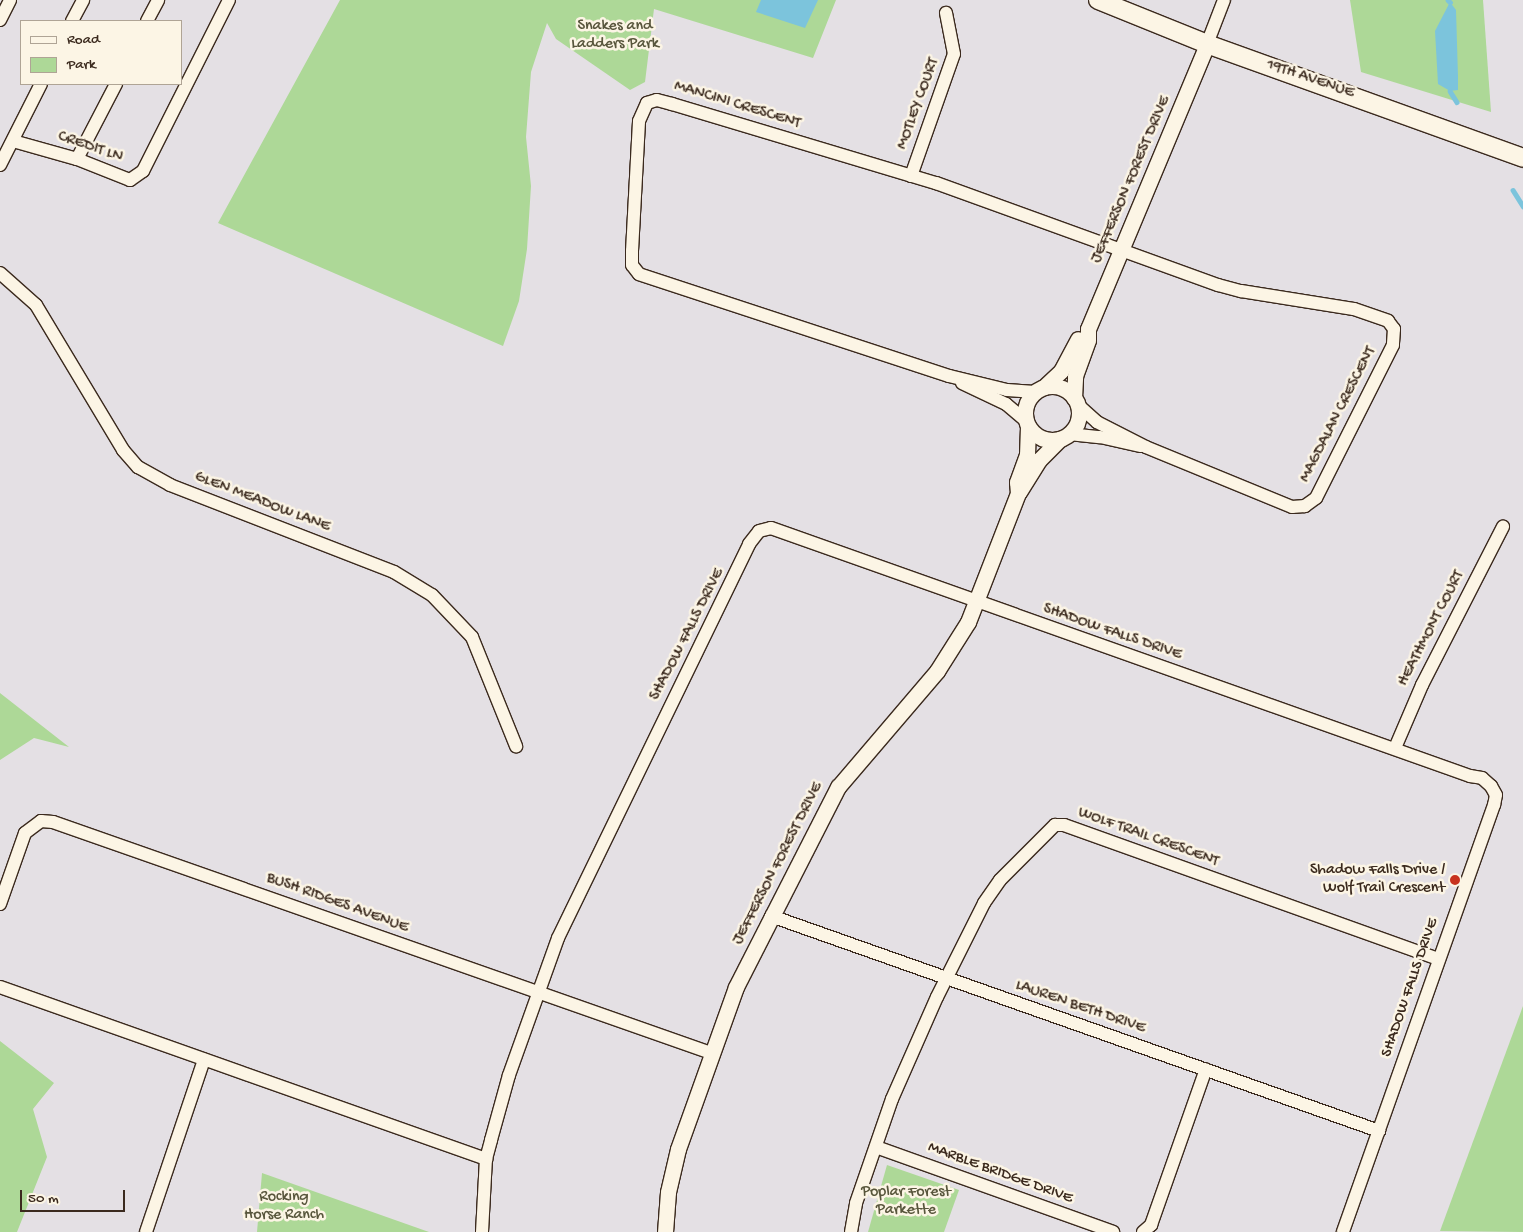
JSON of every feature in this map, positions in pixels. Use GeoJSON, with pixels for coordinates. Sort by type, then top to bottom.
{"type":"FeatureCollection","features":[{"type":"Feature","properties":{"kind":"main road","name":"19TH AVENUE"},"geometry":{"type":"LineString","coordinates":[[1098,0],[1208,44],[1523,158]]}},
{"type":"Feature","properties":{"kind":"street"},"geometry":{"type":"LineString","coordinates":[[0,20],[10,0]]}},
{"type":"Feature","properties":{"kind":"street"},"geometry":{"type":"LineString","coordinates":[[73,20],[83,0]]}},
{"type":"Feature","properties":{"kind":"street"},"geometry":{"type":"LineString","coordinates":[[148,20],[158,0]]}},
{"type":"Feature","properties":{"kind":"street","name":"CREDIT LN"},"geometry":{"type":"LineString","coordinates":[[13,141],[77,159],[130,180],[143,171],[229,0]]}},
{"type":"Feature","properties":{"kind":"street"},"geometry":{"type":"LineString","coordinates":[[1208,44],[1224,0]]}},
{"type":"Feature","properties":{"kind":"street","name":"MOTLEY COURT"},"geometry":{"type":"LineString","coordinates":[[911,176],[954,54],[946,14]]}},
{"type":"Feature","properties":{"kind":"street","name":"JEFFERSON FOREST DRIVE"},"geometry":{"type":"LineString","coordinates":[[1076,401],[1075,376],[1088,340],[1088,329],[1208,44]]}},
{"type":"Feature","properties":{"kind":"street"},"geometry":{"type":"LineString","coordinates":[[0,165],[41,85]]}},
{"type":"Feature","properties":{"kind":"street"},"geometry":{"type":"LineString","coordinates":[[77,159],[115,85]]}},
{"type":"Feature","properties":{"kind":"street","name":"MANCINI CRESCENT"},"geometry":{"type":"LineString","coordinates":[[1039,390],[1007,390],[949,376],[639,274],[632,264],[639,122],[647,103],[658,100],[911,176],[1121,250]]}},
{"type":"Feature","properties":{"kind":"street","name":"MAGDALAN CRESCENT"},"geometry":{"type":"LineString","coordinates":[[1076,401],[1097,422],[1146,447],[1292,507],[1305,506],[1316,498],[1393,345],[1394,328],[1388,320],[1354,309],[1240,291],[1121,250]]}},
{"type":"Feature","properties":{"kind":"street","name":"GLEN MEADOW LANE"},"geometry":{"type":"LineString","coordinates":[[0,273],[36,305],[123,450],[138,467],[170,485],[394,572],[432,595],[472,637],[516,746]]}},
{"type":"Feature","properties":{"kind":"street","name":"JEFFERSON FOREST DRIVE"},"geometry":{"type":"LineString","coordinates":[[1039,390],[1061,371],[1080,336],[1088,329]]}},
{"type":"Feature","properties":{"kind":"street","name":"MANCINI CRESCENT"},"geometry":{"type":"LineString","coordinates":[[949,376],[1006,404],[1026,423]]}},
{"type":"Feature","properties":{"kind":"street"},"geometry":{"type":"LineString","coordinates":[[1059,387],[1076,401],[1077,422],[1064,437],[1043,439],[1026,423],[1025,407],[1039,390],[1059,387]]}},
{"type":"Feature","properties":{"kind":"street","name":"JEFFERSON FOREST DRIVE"},"geometry":{"type":"LineString","coordinates":[[1018,493],[1018,482],[1027,455],[1026,423]]}},
{"type":"Feature","properties":{"kind":"street","name":"JEFFERSON FOREST DRIVE"},"geometry":{"type":"LineString","coordinates":[[665,1232],[673,1168],[711,1053],[736,987],[771,916],[838,787],[937,671],[977,602],[1018,493],[1039,460],[1064,437]]}},
{"type":"Feature","properties":{"kind":"street","name":"MAGDALAN CRESCENT"},"geometry":{"type":"LineString","coordinates":[[1064,437],[1146,447]]}},
{"type":"Feature","properties":{"kind":"street","name":"HEATHMONT COURT"},"geometry":{"type":"LineString","coordinates":[[1394,748],[1422,685],[1503,527]]}},
{"type":"Feature","properties":{"kind":"street","name":"SHADOW FALLS DRIVE"},"geometry":{"type":"LineString","coordinates":[[482,1232],[486,1159],[509,1075],[558,938],[592,863],[750,544],[759,531],[771,528],[1482,778],[1492,786],[1496,795],[1343,1232]]}},
{"type":"Feature","properties":{"kind":"street","name":"BUSH RIDGES AVENUE"},"geometry":{"type":"LineString","coordinates":[[0,904],[25,833],[41,822],[53,822],[711,1053]]}},
{"type":"Feature","properties":{"kind":"street","name":"WOLF TRAIL CRESCENT"},"geometry":{"type":"LineString","coordinates":[[851,1232],[856,1202],[906,1063],[947,978],[984,903],[1000,880],[1048,830],[1064,824],[1439,959]]}},
{"type":"Feature","properties":{"kind":"street","name":"LAUREN BETH DRIVE"},"geometry":{"type":"LineString","coordinates":[[771,916],[1379,1130]]}},
{"type":"Feature","properties":{"kind":"street"},"geometry":{"type":"LineString","coordinates":[[0,988],[486,1159]]}},
{"type":"Feature","properties":{"kind":"street"},"geometry":{"type":"LineString","coordinates":[[146,1232],[204,1060]]}},
{"type":"Feature","properties":{"kind":"street"},"geometry":{"type":"LineString","coordinates":[[1143,1232],[1151,1225],[1206,1069]]}},
{"type":"Feature","properties":{"kind":"street","name":"MARBLE BRIDGE DRIVE"},"geometry":{"type":"LineString","coordinates":[[876,1147],[1113,1232]]}},
{"type":"Feature","properties":{"kind":"green space","name":"Snakes and Ladders Park"},"geometry":{"type":"Polygon","coordinates":[[[340,0],[836,0],[813,58],[654,9],[645,82],[630,90],[556,39],[547,23],[531,72],[526,137],[531,186],[527,249],[519,301],[503,346],[218,223],[340,0]]]}},
{"type":"Feature","properties":{"kind":"green space"},"geometry":{"type":"Polygon","coordinates":[[[1350,0],[1483,0],[1491,112],[1361,72],[1350,0]]]}},
{"type":"Feature","properties":{"kind":"green space"},"geometry":{"type":"Polygon","coordinates":[[[0,693],[69,747],[34,738],[0,760],[0,693]]]}},
{"type":"Feature","properties":{"kind":"green space"},"geometry":{"type":"Polygon","coordinates":[[[1523,1006],[1523,1232],[1440,1231],[1523,1006]]]}},
{"type":"Feature","properties":{"kind":"green space"},"geometry":{"type":"Polygon","coordinates":[[[0,1041],[54,1083],[33,1109],[47,1157],[17,1232],[0,1232],[0,1041]]]}},
{"type":"Feature","properties":{"kind":"green space","name":"Poplar Forest Parkette"},"geometry":{"type":"Polygon","coordinates":[[[887,1165],[959,1190],[944,1232],[868,1232],[887,1165]]]}},
{"type":"Feature","properties":{"kind":"green space","name":"Rocking Horse Ranch"},"geometry":{"type":"Polygon","coordinates":[[[262,1173],[429,1232],[257,1232],[262,1173]]]}},
{"type":"Feature","properties":{"kind":"water"},"geometry":{"type":"Polygon","coordinates":[[[761,0],[818,0],[805,28],[756,12],[761,0]]]}},
{"type":"Feature","properties":{"kind":"water"},"geometry":{"type":"Polygon","coordinates":[[[1450,2],[1456,10],[1458,90],[1450,91],[1438,84],[1435,31],[1450,2]]]}},
{"type":"Feature","properties":{"kind":"waterway"},"geometry":{"type":"LineString","coordinates":[[1450,91],[1457,102]]}},
{"type":"Feature","properties":{"kind":"waterway"},"geometry":{"type":"LineString","coordinates":[[1513,190],[1523,206]]}},
{"type":"Feature","properties":{"kind":"place","name":"Shadow Falls Drive / Wolf Trail Crescent"},"geometry":{"type":"Point","coordinates":[1455,880]}}]}
